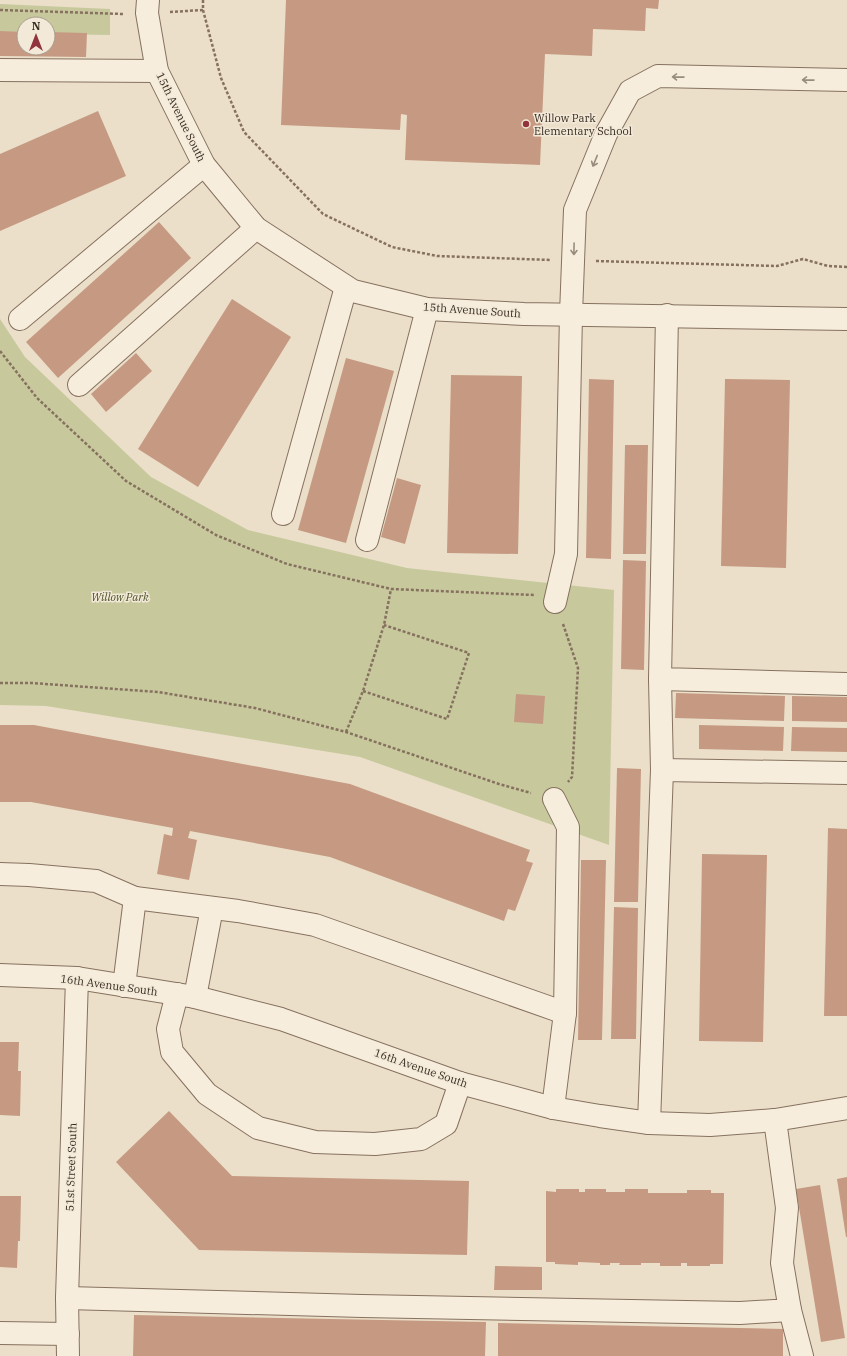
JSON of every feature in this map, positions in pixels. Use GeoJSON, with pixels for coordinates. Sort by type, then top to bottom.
{"type":"FeatureCollection","features":[{"type":"Feature","properties":{"kind":"street","name":"15th Avenue South"},"geometry":{"type":"LineString","coordinates":[[148,0],[147,13],[157,71],[204,165],[256,228],[353,291],[428,309],[524,314],[667,315],[847,319]]}},
{"type":"Feature","properties":{"kind":"street"},"geometry":{"type":"LineString","coordinates":[[0,70],[157,71]]}},
{"type":"Feature","properties":{"kind":"street"},"geometry":{"type":"LineString","coordinates":[[555,602],[566,554],[571,314],[575,210],[606,134],[630,91],[658,76],[847,80]]}},
{"type":"Feature","properties":{"kind":"street"},"geometry":{"type":"LineString","coordinates":[[20,319],[204,165]]}},
{"type":"Feature","properties":{"kind":"street"},"geometry":{"type":"LineString","coordinates":[[79,385],[256,228]]}},
{"type":"Feature","properties":{"kind":"street"},"geometry":{"type":"LineString","coordinates":[[283,514],[346,287]]}},
{"type":"Feature","properties":{"kind":"street"},"geometry":{"type":"LineString","coordinates":[[367,540],[428,309]]}},
{"type":"Feature","properties":{"kind":"street"},"geometry":{"type":"LineString","coordinates":[[649,1123],[662,770],[660,679],[667,315]]}},
{"type":"Feature","properties":{"kind":"street"},"geometry":{"type":"LineString","coordinates":[[660,679],[847,684]]}},
{"type":"Feature","properties":{"kind":"street"},"geometry":{"type":"LineString","coordinates":[[662,770],[847,773]]}},
{"type":"Feature","properties":{"kind":"street"},"geometry":{"type":"LineString","coordinates":[[553,1108],[565,1013],[568,827],[554,799]]}},
{"type":"Feature","properties":{"kind":"street"},"geometry":{"type":"LineString","coordinates":[[0,874],[96,881],[135,898],[238,911],[315,925],[565,1013]]}},
{"type":"Feature","properties":{"kind":"street"},"geometry":{"type":"LineString","coordinates":[[124,986],[135,898]]}},
{"type":"Feature","properties":{"kind":"street"},"geometry":{"type":"LineString","coordinates":[[212,908],[186,996],[168,1029],[172,1052],[207,1094],[258,1128],[315,1142],[376,1144],[421,1139],[446,1124],[460,1083]]}},
{"type":"Feature","properties":{"kind":"street","name":"16th Avenue South"},"geometry":{"type":"LineString","coordinates":[[0,975],[77,978],[186,996],[281,1019],[460,1083],[553,1108],[600,1116],[649,1123],[710,1125],[775,1120],[847,1108]]}},
{"type":"Feature","properties":{"kind":"street","name":"51st Street South"},"geometry":{"type":"LineString","coordinates":[[68,1356],[67,1298],[77,978]]}},
{"type":"Feature","properties":{"kind":"street"},"geometry":{"type":"LineString","coordinates":[[775,1120],[787,1208],[782,1263],[790,1310],[802,1356]]}},
{"type":"Feature","properties":{"kind":"street"},"geometry":{"type":"LineString","coordinates":[[67,1298],[732,1313],[790,1310]]}},
{"type":"Feature","properties":{"kind":"street"},"geometry":{"type":"LineString","coordinates":[[0,1333],[68,1334]]}},
{"type":"Feature","properties":{"kind":"path"},"geometry":{"type":"LineString","coordinates":[[203,0],[203,10],[221,78],[244,132],[324,214],[392,247],[437,256],[552,260]]}},
{"type":"Feature","properties":{"kind":"path"},"geometry":{"type":"LineString","coordinates":[[0,10],[128,14]]}},
{"type":"Feature","properties":{"kind":"path"},"geometry":{"type":"LineString","coordinates":[[176,12],[203,10]]}},
{"type":"Feature","properties":{"kind":"path"},"geometry":{"type":"LineString","coordinates":[[589,261],[777,266],[803,259],[828,266],[847,267]]}},
{"type":"Feature","properties":{"kind":"path"},"geometry":{"type":"LineString","coordinates":[[0,351],[37,398],[126,481],[216,535],[286,564],[391,589],[535,595],[555,602],[578,668],[572,777],[554,799],[499,784],[346,732],[254,708],[158,692],[32,683],[0,683]]}},
{"type":"Feature","properties":{"kind":"path"},"geometry":{"type":"LineString","coordinates":[[346,732],[363,691],[384,625],[391,589]]}},
{"type":"Feature","properties":{"kind":"path"},"geometry":{"type":"LineString","coordinates":[[363,691],[447,719],[469,653],[384,625]]}},
{"type":"Feature","properties":{"kind":"green space"},"geometry":{"type":"Polygon","coordinates":[[[0,4],[110,9],[110,35],[56,34],[56,16],[16,16],[16,34],[0,34],[0,4]]]}},
{"type":"Feature","properties":{"kind":"green space","name":"Willow Park"},"geometry":{"type":"Polygon","coordinates":[[[0,319],[25,357],[151,477],[248,530],[407,568],[614,590],[609,845],[360,757],[46,706],[0,705],[0,319]]]}},
{"type":"Feature","properties":{"kind":"building"},"geometry":{"type":"Polygon","coordinates":[[[286,0],[659,0],[658,9],[646,8],[645,31],[593,29],[592,56],[545,54],[540,165],[405,160],[407,115],[401,114],[400,130],[281,125],[286,0]]]}},
{"type":"Feature","properties":{"kind":"building"},"geometry":{"type":"Polygon","coordinates":[[[0,31],[16,32],[16,56],[56,56],[56,32],[87,33],[86,57],[0,56],[0,31]]]}},
{"type":"Feature","properties":{"kind":"building"},"geometry":{"type":"Polygon","coordinates":[[[98,111],[126,176],[0,231],[0,154],[98,111]]]}},
{"type":"Feature","properties":{"kind":"building"},"geometry":{"type":"Polygon","coordinates":[[[159,222],[191,258],[58,378],[26,342],[159,222]]]}},
{"type":"Feature","properties":{"kind":"building"},"geometry":{"type":"Polygon","coordinates":[[[232,299],[291,337],[198,487],[138,449],[232,299]]]}},
{"type":"Feature","properties":{"kind":"building"},"geometry":{"type":"Polygon","coordinates":[[[136,353],[152,371],[106,412],[91,394],[136,353]]]}},
{"type":"Feature","properties":{"kind":"building"},"geometry":{"type":"Polygon","coordinates":[[[346,358],[394,371],[346,543],[298,530],[346,358]]]}},
{"type":"Feature","properties":{"kind":"building"},"geometry":{"type":"Polygon","coordinates":[[[451,375],[522,376],[518,554],[447,553],[451,375]]]}},
{"type":"Feature","properties":{"kind":"building"},"geometry":{"type":"Polygon","coordinates":[[[589,379],[614,380],[611,559],[586,558],[589,379]]]}},
{"type":"Feature","properties":{"kind":"building"},"geometry":{"type":"Polygon","coordinates":[[[725,379],[790,380],[786,568],[721,566],[725,379]]]}},
{"type":"Feature","properties":{"kind":"building"},"geometry":{"type":"Polygon","coordinates":[[[625,445],[648,445],[646,554],[623,554],[625,445]]]}},
{"type":"Feature","properties":{"kind":"building"},"geometry":{"type":"Polygon","coordinates":[[[397,478],[421,485],[405,544],[381,537],[397,478]]]}},
{"type":"Feature","properties":{"kind":"building"},"geometry":{"type":"Polygon","coordinates":[[[623,560],[646,561],[644,670],[621,669],[623,560]]]}},
{"type":"Feature","properties":{"kind":"building"},"geometry":{"type":"Polygon","coordinates":[[[676,693],[785,696],[784,721],[675,718],[676,693]]]}},
{"type":"Feature","properties":{"kind":"building"},"geometry":{"type":"Polygon","coordinates":[[[516,694],[545,696],[543,724],[514,722],[516,694]]]}},
{"type":"Feature","properties":{"kind":"building"},"geometry":{"type":"Polygon","coordinates":[[[792,696],[847,697],[847,722],[792,721],[792,696]]]}},
{"type":"Feature","properties":{"kind":"building"},"geometry":{"type":"Polygon","coordinates":[[[0,725],[34,725],[350,784],[530,850],[526,861],[533,863],[515,911],[508,909],[504,921],[330,857],[190,831],[188,838],[197,840],[189,880],[157,874],[164,834],[172,836],[173,828],[31,802],[0,802],[0,725]]]}},
{"type":"Feature","properties":{"kind":"building"},"geometry":{"type":"Polygon","coordinates":[[[699,725],[784,727],[783,751],[699,749],[699,725]]]}},
{"type":"Feature","properties":{"kind":"building"},"geometry":{"type":"Polygon","coordinates":[[[792,727],[847,728],[847,752],[791,751],[792,727]]]}},
{"type":"Feature","properties":{"kind":"building"},"geometry":{"type":"Polygon","coordinates":[[[617,768],[641,769],[638,902],[614,902],[617,768]]]}},
{"type":"Feature","properties":{"kind":"building"},"geometry":{"type":"Polygon","coordinates":[[[828,828],[847,829],[847,1016],[824,1016],[828,828]]]}},
{"type":"Feature","properties":{"kind":"building"},"geometry":{"type":"Polygon","coordinates":[[[702,854],[767,855],[763,1042],[699,1041],[702,854]]]}},
{"type":"Feature","properties":{"kind":"building"},"geometry":{"type":"Polygon","coordinates":[[[581,860],[606,860],[602,1040],[578,1040],[581,860]]]}},
{"type":"Feature","properties":{"kind":"building"},"geometry":{"type":"Polygon","coordinates":[[[614,907],[638,908],[636,1039],[611,1039],[614,907]]]}},
{"type":"Feature","properties":{"kind":"building"},"geometry":{"type":"Polygon","coordinates":[[[0,1042],[19,1042],[18,1071],[21,1071],[20,1116],[0,1115],[0,1042]]]}},
{"type":"Feature","properties":{"kind":"building"},"geometry":{"type":"Polygon","coordinates":[[[169,1111],[232,1176],[469,1181],[467,1255],[199,1250],[116,1162],[169,1111]]]}},
{"type":"Feature","properties":{"kind":"building"},"geometry":{"type":"Polygon","coordinates":[[[847,1177],[847,1237],[846,1237],[837,1179],[847,1177]]]}},
{"type":"Feature","properties":{"kind":"building"},"geometry":{"type":"Polygon","coordinates":[[[820,1185],[845,1338],[821,1342],[796,1189],[820,1185]]]}},
{"type":"Feature","properties":{"kind":"building"},"geometry":{"type":"Polygon","coordinates":[[[556,1189],[579,1189],[579,1192],[585,1192],[585,1189],[606,1189],[606,1192],[625,1192],[625,1189],[648,1189],[648,1193],[687,1193],[687,1190],[711,1190],[711,1193],[724,1193],[723,1264],[710,1264],[710,1266],[687,1266],[687,1263],[681,1263],[681,1266],[660,1266],[660,1263],[619,1265],[620,1263],[610,1263],[610,1265],[600,1265],[600,1263],[578,1262],[578,1265],[546,1262],[546,1191],[556,1192],[556,1189]]]}},
{"type":"Feature","properties":{"kind":"building"},"geometry":{"type":"Polygon","coordinates":[[[0,1196],[21,1196],[20,1241],[18,1241],[17,1268],[0,1267],[0,1196]]]}},
{"type":"Feature","properties":{"kind":"building"},"geometry":{"type":"Polygon","coordinates":[[[495,1266],[542,1267],[542,1290],[494,1290],[495,1266]]]}},
{"type":"Feature","properties":{"kind":"building"},"geometry":{"type":"Polygon","coordinates":[[[134,1315],[486,1322],[485,1356],[133,1356],[134,1315]]]}},
{"type":"Feature","properties":{"kind":"building"},"geometry":{"type":"Polygon","coordinates":[[[498,1323],[783,1329],[783,1356],[498,1356],[498,1323]]]}},
{"type":"Feature","properties":{"kind":"place","name":"Willow Park Elementary School"},"geometry":{"type":"Point","coordinates":[526,124]}}]}
